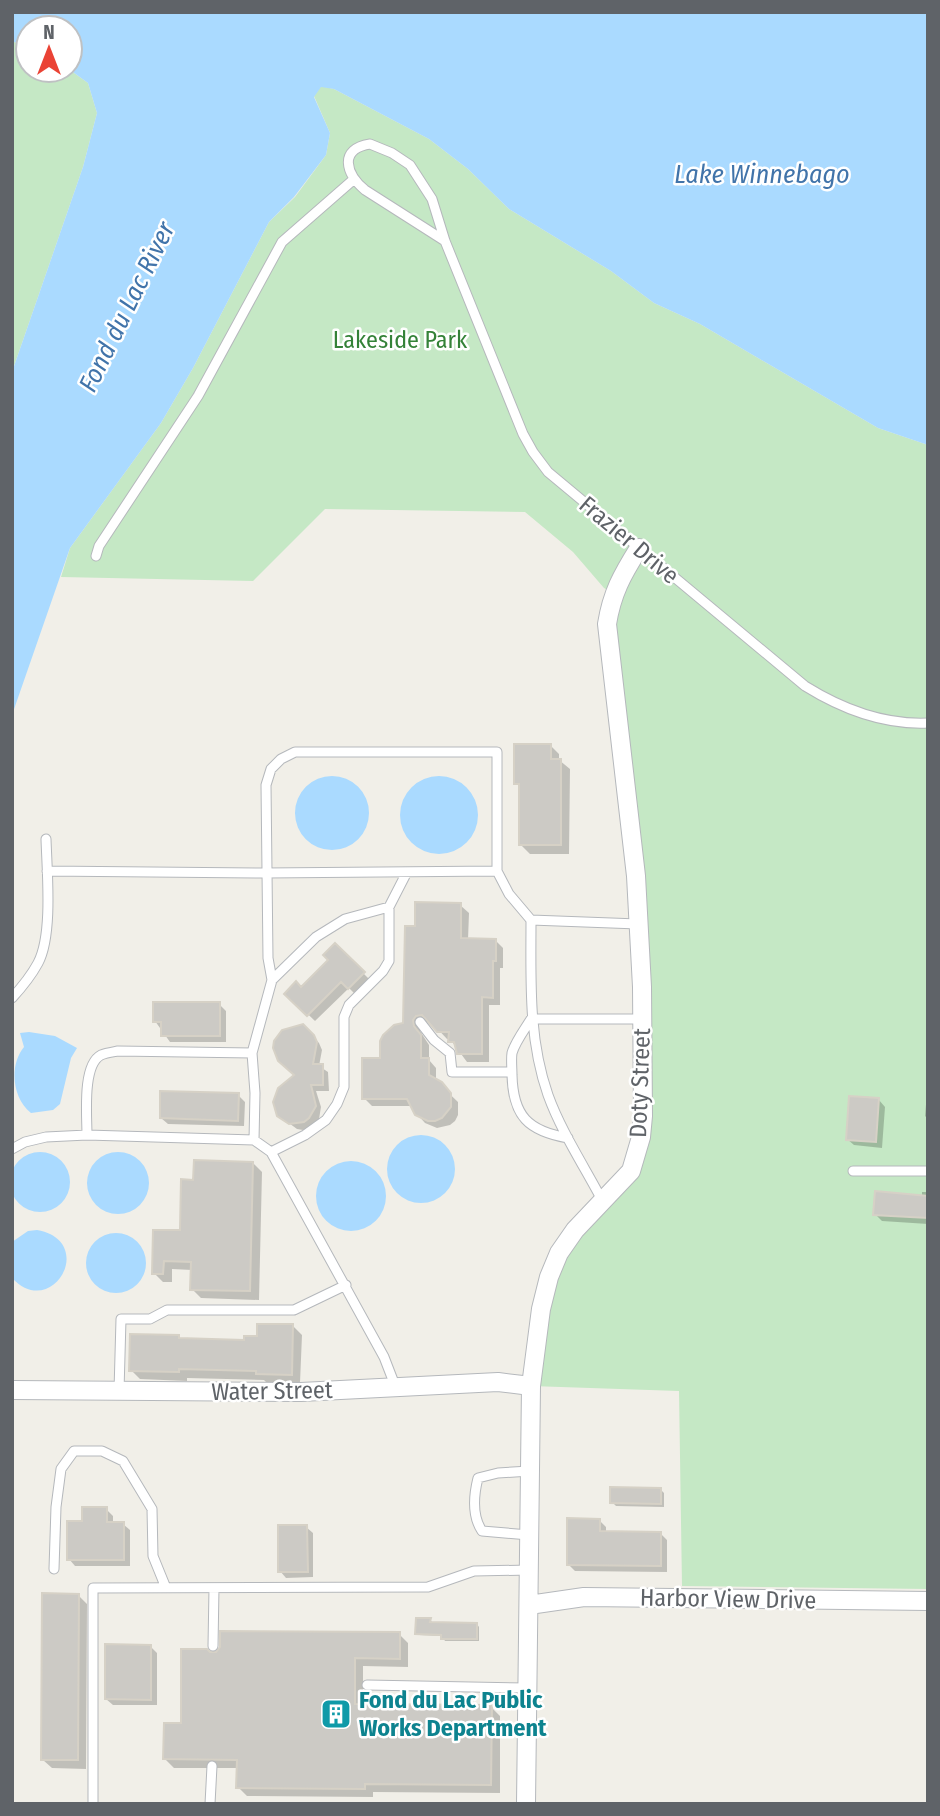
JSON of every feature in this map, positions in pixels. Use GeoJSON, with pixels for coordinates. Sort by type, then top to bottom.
{"type":"FeatureCollection","features":[{"type":"Feature","properties":{"kind":"street","name":"Doty Street"},"geometry":{"type":"LineString","coordinates":[[526,1804],[531,1386],[541,1309],[549,1277],[559,1253],[575,1230],[631,1171],[641,1137],[643,1116],[642,1019],[631,826],[607,624],[618,580],[639,548]]}},
{"type":"Feature","properties":{"kind":"street","name":"Water Street"},"geometry":{"type":"LineString","coordinates":[[12,1390],[301,1392],[498,1382],[531,1386]]}},
{"type":"Feature","properties":{"kind":"street","name":"Harbor View Drive"},"geometry":{"type":"LineString","coordinates":[[529,1605],[583,1597],[928,1601]]}},
{"type":"Feature","properties":{"kind":"lane","name":"Frazier Drive"},"geometry":{"type":"LineString","coordinates":[[353,180],[348,165],[349,156],[362,145],[370,144],[410,166],[432,199],[445,241],[522,430],[533,452],[559,482],[816,693],[870,716],[898,722],[928,723]]}},
{"type":"Feature","properties":{"kind":"lane"},"geometry":{"type":"LineString","coordinates":[[96,556],[99,546],[198,396],[282,242],[353,180],[445,241]]}},
{"type":"Feature","properties":{"kind":"lane"},"geometry":{"type":"LineString","coordinates":[[254,1140],[252,1053],[272,980],[268,958],[266,873],[266,785],[271,769],[281,759],[295,752],[497,752],[497,871],[509,894],[531,920],[531,1018],[537,1055],[548,1096],[602,1200]]}},
{"type":"Feature","properties":{"kind":"lane"},"geometry":{"type":"LineString","coordinates":[[12,998],[30,977],[44,946],[46,839]]}},
{"type":"Feature","properties":{"kind":"lane"},"geometry":{"type":"LineString","coordinates":[[47,871],[497,871]]}},
{"type":"Feature","properties":{"kind":"lane"},"geometry":{"type":"LineString","coordinates":[[271,1152],[305,1135],[326,1120],[337,1104],[344,1087],[344,1017],[349,1005],[383,971],[389,961],[389,907],[407,872]]}},
{"type":"Feature","properties":{"kind":"lane"},"geometry":{"type":"LineString","coordinates":[[272,980],[316,937],[345,919],[389,907]]}},
{"type":"Feature","properties":{"kind":"lane"},"geometry":{"type":"LineString","coordinates":[[531,920],[638,924]]}},
{"type":"Feature","properties":{"kind":"lane"},"geometry":{"type":"LineString","coordinates":[[531,1018],[642,1019]]}},
{"type":"Feature","properties":{"kind":"lane"},"geometry":{"type":"LineString","coordinates":[[531,1018],[512,1054],[513,1097],[519,1113],[531,1125],[553,1135],[568,1138]]}},
{"type":"Feature","properties":{"kind":"lane"},"geometry":{"type":"LineString","coordinates":[[420,1022],[433,1040],[450,1053],[452,1072],[512,1072]]}},
{"type":"Feature","properties":{"kind":"lane"},"geometry":{"type":"LineString","coordinates":[[87,1136],[89,1073],[91,1065],[101,1055],[118,1051],[252,1053]]}},
{"type":"Feature","properties":{"kind":"lane"},"geometry":{"type":"LineString","coordinates":[[12,1149],[25,1142],[46,1137],[254,1140],[271,1152],[346,1284],[397,1388]]}},
{"type":"Feature","properties":{"kind":"lane"},"geometry":{"type":"LineString","coordinates":[[853,1171],[928,1171]]}},
{"type":"Feature","properties":{"kind":"lane"},"geometry":{"type":"LineString","coordinates":[[119,1391],[121,1319],[150,1319],[167,1310],[294,1311],[346,1284]]}},
{"type":"Feature","properties":{"kind":"lane"},"geometry":{"type":"LineString","coordinates":[[54,1569],[56,1507],[61,1468],[74,1451],[102,1451],[123,1461],[152,1509],[153,1556],[166,1588]]}},
{"type":"Feature","properties":{"kind":"lane"},"geometry":{"type":"LineString","coordinates":[[530,1471],[498,1472],[478,1478],[475,1490],[476,1522],[482,1531],[530,1535]]}},
{"type":"Feature","properties":{"kind":"lane"},"geometry":{"type":"LineString","coordinates":[[93,1804],[93,1588],[428,1587],[474,1571],[529,1570]]}},
{"type":"Feature","properties":{"kind":"lane"},"geometry":{"type":"LineString","coordinates":[[213,1646],[214,1588]]}},
{"type":"Feature","properties":{"kind":"lane"},"geometry":{"type":"LineString","coordinates":[[367,1685],[528,1688]]}},
{"type":"Feature","properties":{"kind":"lane"},"geometry":{"type":"LineString","coordinates":[[211,1804],[212,1766]]}},
{"type":"Feature","properties":{"kind":"green space"},"geometry":{"type":"Polygon","coordinates":[[[12,41],[14,84],[84,84],[84,80],[88,83],[97,113],[83,167],[12,372],[12,41]]]}},
{"type":"Feature","properties":{"kind":"green space","name":"Lakeside Park"},"geometry":{"type":"Polygon","coordinates":[[[321,86],[334,89],[429,139],[468,169],[509,209],[611,271],[654,303],[700,324],[878,428],[928,445],[928,1589],[682,1586],[679,1391],[531,1386],[549,1277],[636,1154],[631,826],[614,594],[604,588],[573,552],[525,512],[325,509],[253,581],[61,577],[70,548],[161,423],[193,368],[269,222],[295,197],[326,155],[330,133],[314,96],[321,86]]]}},
{"type":"Feature","properties":{"kind":"water","name":"Lake Winnebago"},"geometry":{"type":"Polygon","coordinates":[[[12,12],[928,12],[928,445],[878,428],[700,324],[654,303],[611,271],[509,209],[468,169],[429,139],[334,89],[321,87],[314,97],[330,133],[326,155],[294,197],[269,222],[193,368],[161,423],[70,548],[12,715],[12,372],[83,167],[97,113],[88,83],[84,80],[84,14],[14,14],[14,42],[12,12]]]}},
{"type":"Feature","properties":{"kind":"water"},"geometry":{"type":"Polygon","coordinates":[[[325,776],[339,776],[353,782],[363,792],[369,813],[363,834],[353,844],[339,850],[325,850],[311,844],[301,834],[295,820],[295,806],[301,792],[311,782],[325,776]]]}},
{"type":"Feature","properties":{"kind":"water"},"geometry":{"type":"Polygon","coordinates":[[[439,776],[454,779],[471,793],[478,815],[475,830],[461,847],[439,854],[424,851],[407,837],[400,815],[403,800],[417,783],[439,776]]]}},
{"type":"Feature","properties":{"kind":"water"},"geometry":{"type":"Polygon","coordinates":[[[20,1033],[55,1036],[77,1048],[71,1058],[60,1104],[53,1110],[31,1113],[16,1090],[16,1063],[24,1047],[20,1033]]]}},
{"type":"Feature","properties":{"kind":"water"},"geometry":{"type":"Polygon","coordinates":[[[421,1135],[434,1138],[445,1145],[452,1156],[455,1169],[452,1182],[445,1193],[434,1200],[421,1203],[408,1200],[397,1193],[390,1182],[387,1169],[390,1156],[397,1145],[408,1138],[421,1135]]]}},
{"type":"Feature","properties":{"kind":"water"},"geometry":{"type":"Polygon","coordinates":[[[40,1152],[61,1161],[70,1182],[61,1203],[40,1212],[19,1203],[10,1182],[19,1161],[40,1152]]]}},
{"type":"Feature","properties":{"kind":"water"},"geometry":{"type":"Polygon","coordinates":[[[118,1152],[140,1161],[149,1183],[140,1205],[118,1214],[96,1205],[87,1183],[96,1161],[118,1152]]]}},
{"type":"Feature","properties":{"kind":"water"},"geometry":{"type":"Polygon","coordinates":[[[351,1161],[370,1167],[380,1177],[386,1196],[380,1215],[370,1225],[351,1231],[332,1225],[322,1215],[316,1196],[322,1177],[332,1167],[351,1161]]]}},
{"type":"Feature","properties":{"kind":"water"},"geometry":{"type":"Polygon","coordinates":[[[37,1230],[55,1237],[64,1248],[66,1261],[62,1274],[54,1285],[41,1290],[27,1289],[12,1278],[12,1242],[28,1231],[37,1230]]]}},
{"type":"Feature","properties":{"kind":"water"},"geometry":{"type":"Polygon","coordinates":[[[110,1233],[122,1233],[138,1241],[144,1251],[144,1275],[138,1285],[122,1293],[110,1293],[94,1285],[86,1269],[86,1257],[94,1241],[110,1233]]]}},
{"type":"Feature","properties":{"kind":"building"},"geometry":{"type":"Polygon","coordinates":[[[514,744],[551,744],[551,759],[561,759],[561,845],[519,845],[519,784],[514,784],[514,744]]]}},
{"type":"Feature","properties":{"kind":"building"},"geometry":{"type":"Polygon","coordinates":[[[415,902],[461,903],[461,938],[496,939],[493,998],[482,997],[482,1054],[457,1054],[454,1042],[448,1042],[449,1032],[437,1032],[422,1015],[413,1020],[421,1035],[421,1058],[429,1058],[429,1075],[442,1082],[451,1093],[451,1107],[442,1118],[435,1121],[415,1115],[407,1099],[362,1099],[362,1058],[380,1058],[380,1041],[383,1035],[394,1025],[403,1023],[405,926],[415,926],[415,902]]]}},
{"type":"Feature","properties":{"kind":"building"},"geometry":{"type":"Polygon","coordinates":[[[335,943],[365,972],[348,989],[341,982],[307,1016],[284,994],[296,981],[301,987],[328,960],[323,955],[335,943]]]}},
{"type":"Feature","properties":{"kind":"building"},"geometry":{"type":"Polygon","coordinates":[[[153,1002],[220,1002],[220,1036],[161,1036],[161,1022],[153,1022],[153,1002]]]}},
{"type":"Feature","properties":{"kind":"building"},"geometry":{"type":"Polygon","coordinates":[[[303,1024],[317,1042],[313,1064],[323,1064],[323,1085],[311,1085],[316,1106],[309,1118],[304,1122],[289,1124],[277,1116],[273,1102],[278,1088],[294,1075],[278,1061],[273,1048],[274,1041],[282,1030],[303,1024]]]}},
{"type":"Feature","properties":{"kind":"building"},"geometry":{"type":"Polygon","coordinates":[[[160,1091],[239,1093],[238,1121],[160,1118],[160,1091]]]}},
{"type":"Feature","properties":{"kind":"building"},"geometry":{"type":"Polygon","coordinates":[[[849,1096],[879,1098],[876,1142],[846,1140],[849,1096]]]}},
{"type":"Feature","properties":{"kind":"building"},"geometry":{"type":"Polygon","coordinates":[[[194,1160],[253,1162],[250,1291],[190,1290],[191,1262],[164,1261],[163,1274],[152,1274],[153,1230],[180,1230],[181,1179],[193,1180],[194,1160]]]}},
{"type":"Feature","properties":{"kind":"building"},"geometry":{"type":"Polygon","coordinates":[[[875,1191],[928,1196],[928,1218],[873,1215],[875,1191]]]}},
{"type":"Feature","properties":{"kind":"building"},"geometry":{"type":"Polygon","coordinates":[[[257,1324],[293,1324],[292,1375],[179,1369],[179,1372],[129,1371],[130,1334],[244,1340],[244,1336],[257,1336],[257,1324]]]}},
{"type":"Feature","properties":{"kind":"building"},"geometry":{"type":"Polygon","coordinates":[[[610,1487],[661,1488],[661,1504],[610,1503],[610,1487]]]}},
{"type":"Feature","properties":{"kind":"building"},"geometry":{"type":"Polygon","coordinates":[[[82,1507],[107,1507],[107,1522],[124,1522],[124,1560],[67,1560],[67,1521],[82,1521],[82,1507]]]}},
{"type":"Feature","properties":{"kind":"building"},"geometry":{"type":"Polygon","coordinates":[[[567,1518],[600,1519],[600,1531],[661,1532],[661,1566],[567,1565],[567,1518]]]}},
{"type":"Feature","properties":{"kind":"building"},"geometry":{"type":"Polygon","coordinates":[[[278,1525],[307,1525],[308,1572],[278,1572],[278,1525]]]}},
{"type":"Feature","properties":{"kind":"building"},"geometry":{"type":"Polygon","coordinates":[[[42,1593],[79,1594],[78,1760],[41,1760],[42,1593]]]}},
{"type":"Feature","properties":{"kind":"building"},"geometry":{"type":"Polygon","coordinates":[[[416,1618],[431,1618],[430,1622],[477,1623],[477,1639],[441,1639],[441,1635],[415,1634],[416,1618]]]}},
{"type":"Feature","properties":{"kind":"building","name":"Fond du Lac Public Works Department"},"geometry":{"type":"Polygon","coordinates":[[[220,1631],[400,1632],[400,1659],[355,1658],[355,1704],[492,1705],[491,1785],[365,1784],[365,1789],[236,1788],[237,1760],[163,1759],[164,1723],[181,1723],[181,1649],[207,1649],[216,1652],[220,1647],[220,1631]]]}},
{"type":"Feature","properties":{"kind":"building"},"geometry":{"type":"Polygon","coordinates":[[[105,1644],[151,1645],[151,1700],[105,1699],[105,1644]]]}},
{"type":"Feature","properties":{"kind":"place","name":"Fond du Lac Public Works Department"},"geometry":{"type":"Point","coordinates":[336,1714]}},
{"type":"Feature","properties":{"kind":"water label","name":"Fond du Lac River"},"geometry":{"type":"Point","coordinates":[127,307]}}]}
